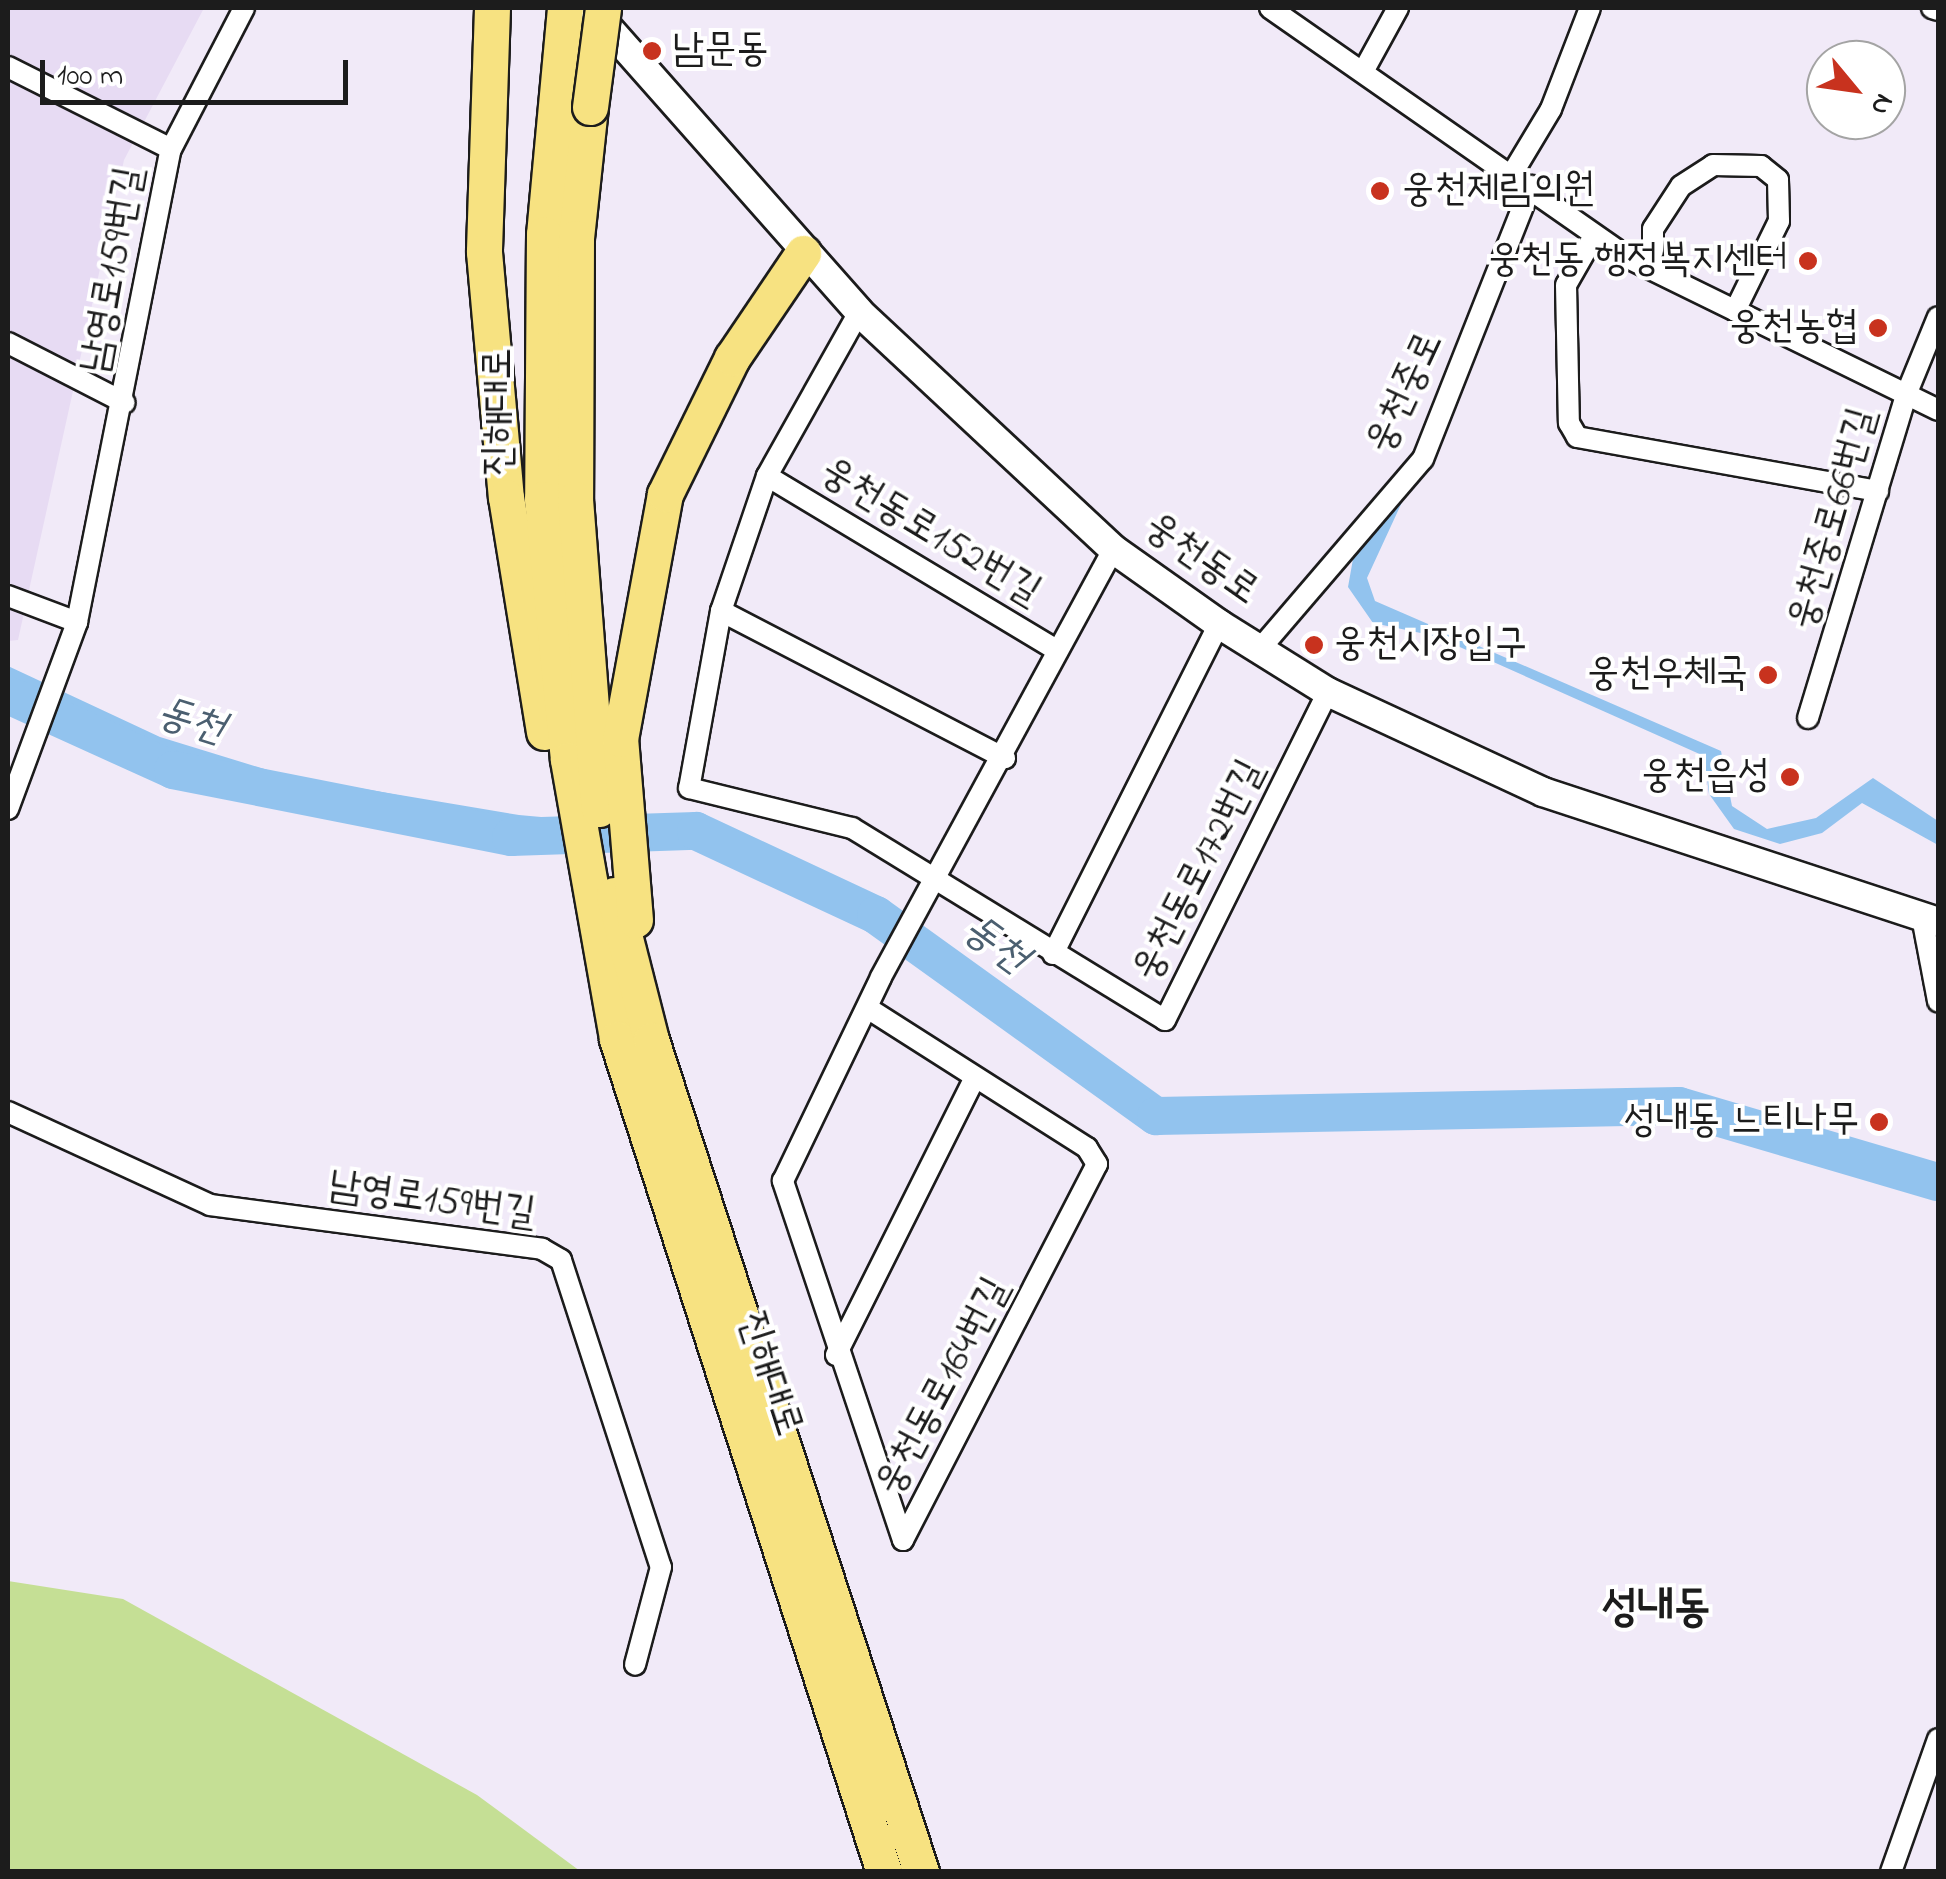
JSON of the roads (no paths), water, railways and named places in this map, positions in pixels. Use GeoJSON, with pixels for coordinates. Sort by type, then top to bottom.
{"type":"FeatureCollection","features":[{"type":"Feature","properties":{"kind":"highway"},"geometry":{"type":"LineString","coordinates":[[492,8],[484,252],[506,497],[558,761],[604,905],[634,1040]]}},
{"type":"Feature","properties":{"kind":"highway","name":"진해대로"},"geometry":{"type":"LineString","coordinates":[[558,761],[542,499],[554,64],[565,8]]}},
{"type":"Feature","properties":{"kind":"highway","name":"진해대로"},"geometry":{"type":"LineString","coordinates":[[603,8],[576,238],[576,499],[610,794]]}},
{"type":"Feature","properties":{"kind":"highway"},"geometry":{"type":"LineString","coordinates":[[634,1040],[604,905],[610,794],[665,494],[732,358],[803,253]]}},
{"type":"Feature","properties":{"kind":"highway","name":"진해대로"},"geometry":{"type":"LineString","coordinates":[[634,1040],[884,1872]]}},
{"type":"Feature","properties":{"kind":"highway","name":"진해대로"},"geometry":{"type":"LineString","coordinates":[[634,1040],[921,1872]]}},
{"type":"Feature","properties":{"kind":"main road","name":"웅천동로"},"geometry":{"type":"LineString","coordinates":[[590,8],[859,312],[1113,549],[1219,624],[1328,692],[1543,792],[1930,919]]}},
{"type":"Feature","properties":{"kind":"street","name":"남영로159번길"},"geometry":{"type":"LineString","coordinates":[[8,809],[35,748],[77,622],[125,403],[172,149],[244,8]]}},
{"type":"Feature","properties":{"kind":"street"},"geometry":{"type":"LineString","coordinates":[[1270,8],[1531,186],[1594,236],[1735,311],[1938,410]]}},
{"type":"Feature","properties":{"kind":"street"},"geometry":{"type":"LineString","coordinates":[[1364,70],[1398,8]]}},
{"type":"Feature","properties":{"kind":"street"},"geometry":{"type":"LineString","coordinates":[[1512,174],[1551,108],[1590,8]]}},
{"type":"Feature","properties":{"kind":"street"},"geometry":{"type":"LineString","coordinates":[[8,67],[172,149]]}},
{"type":"Feature","properties":{"kind":"street"},"geometry":{"type":"LineString","coordinates":[[1654,251],[1653,229],[1681,186],[1713,164],[1761,166],[1778,180],[1779,222],[1735,311]]}},
{"type":"Feature","properties":{"kind":"street","name":"웅천중로"},"geometry":{"type":"LineString","coordinates":[[1260,649],[1423,459],[1531,186]]}},
{"type":"Feature","properties":{"kind":"street"},"geometry":{"type":"LineString","coordinates":[[1594,236],[1566,285],[1569,424],[1577,437],[1878,491]]}},
{"type":"Feature","properties":{"kind":"street","name":"웅천동로152번길"},"geometry":{"type":"LineString","coordinates":[[859,312],[767,476],[721,611],[689,788],[852,828],[940,876]]}},
{"type":"Feature","properties":{"kind":"street","name":"웅천중로66번길"},"geometry":{"type":"LineString","coordinates":[[1808,718],[1906,395],[1938,317]]}},
{"type":"Feature","properties":{"kind":"street","name":"남영로159번길"},"geometry":{"type":"LineString","coordinates":[[8,342],[125,403]]}},
{"type":"Feature","properties":{"kind":"street","name":"웅천동로152번길"},"geometry":{"type":"LineString","coordinates":[[767,476],[1057,650]]}},
{"type":"Feature","properties":{"kind":"street"},"geometry":{"type":"LineString","coordinates":[[940,876],[1113,549]]}},
{"type":"Feature","properties":{"kind":"street"},"geometry":{"type":"LineString","coordinates":[[8,596],[77,622]]}},
{"type":"Feature","properties":{"kind":"street"},"geometry":{"type":"LineString","coordinates":[[721,611],[1004,758]]}},
{"type":"Feature","properties":{"kind":"street"},"geometry":{"type":"LineString","coordinates":[[1053,954],[1219,624]]}},
{"type":"Feature","properties":{"kind":"street","name":"웅천동로172번길"},"geometry":{"type":"LineString","coordinates":[[940,876],[1053,954],[1164,1020],[1328,692]]}},
{"type":"Feature","properties":{"kind":"street","name":"웅천동로164번길"},"geometry":{"type":"LineString","coordinates":[[869,1009],[974,1080],[1087,1148],[1096,1164],[903,1540],[836,1355],[783,1180],[881,978],[940,876]]}},
{"type":"Feature","properties":{"kind":"street"},"geometry":{"type":"LineString","coordinates":[[1930,919],[1938,1002]]}},
{"type":"Feature","properties":{"kind":"street"},"geometry":{"type":"LineString","coordinates":[[836,1355],[974,1080]]}},
{"type":"Feature","properties":{"kind":"street","name":"남영로159번길"},"geometry":{"type":"LineString","coordinates":[[8,1112],[210,1205],[542,1249],[561,1260],[661,1568],[635,1665]]}},
{"type":"Feature","properties":{"kind":"street"},"geometry":{"type":"LineString","coordinates":[[1892,1872],[1938,1740]]}},
{"type":"Feature","properties":{"kind":"water"},"geometry":{"type":"Polygon","coordinates":[[[1409,487],[1367,578],[1375,601],[1721,751],[1732,806],[1767,829],[1816,818],[1873,778],[1938,821],[1938,845],[1862,803],[1822,833],[1780,844],[1734,829],[1709,794],[1704,756],[1435,636],[1373,623],[1348,587],[1353,559],[1409,487]]]}},
{"type":"Feature","properties":{"kind":"water"},"geometry":{"type":"Polygon","coordinates":[[[8,666],[160,737],[287,776],[519,815],[696,831],[511,837],[173,770],[8,695],[8,666]]]}},
{"type":"Feature","properties":{"kind":"waterway","name":"동천"},"geometry":{"type":"LineString","coordinates":[[8,695],[173,770],[511,837],[696,831],[876,915],[1156,1116],[1679,1106],[1938,1182]]}},
{"type":"Feature","properties":{"kind":"place","name":"남문동"},"geometry":{"type":"Point","coordinates":[652,51]}},
{"type":"Feature","properties":{"kind":"place","name":"웅천제림의원"},"geometry":{"type":"Point","coordinates":[1380,191]}},
{"type":"Feature","properties":{"kind":"place","name":"웅천동 행정복지센터"},"geometry":{"type":"Point","coordinates":[1808,261]}},
{"type":"Feature","properties":{"kind":"place","name":"웅천농협"},"geometry":{"type":"Point","coordinates":[1878,328]}},
{"type":"Feature","properties":{"kind":"place","name":"웅천시장입구"},"geometry":{"type":"Point","coordinates":[1314,645]}},
{"type":"Feature","properties":{"kind":"place","name":"웅천우체국"},"geometry":{"type":"Point","coordinates":[1768,675]}},
{"type":"Feature","properties":{"kind":"place","name":"웅천읍성"},"geometry":{"type":"Point","coordinates":[1790,777]}},
{"type":"Feature","properties":{"kind":"place","name":"성내동 느티나무"},"geometry":{"type":"Point","coordinates":[1879,1122]}},
{"type":"Feature","properties":{"kind":"district","name":"성내동"},"geometry":{"type":"Point","coordinates":[1656,1610]}}]}
